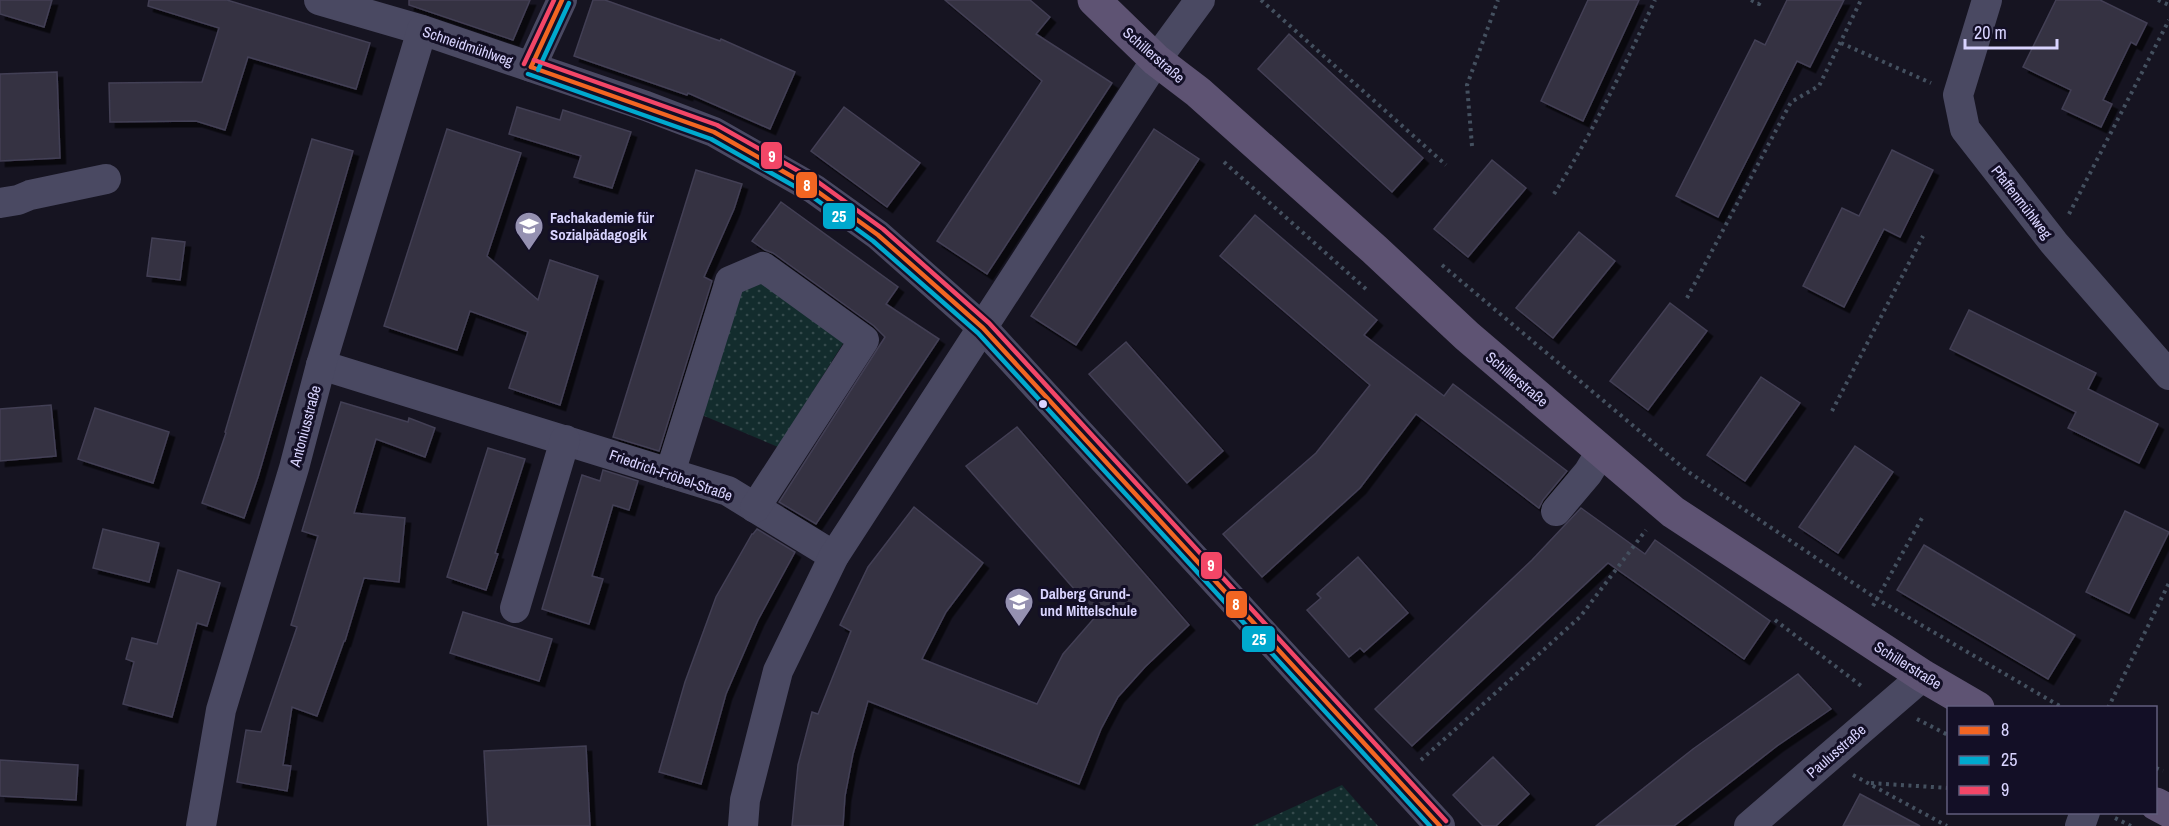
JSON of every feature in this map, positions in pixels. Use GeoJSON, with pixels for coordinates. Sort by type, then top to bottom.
{"type":"FeatureCollection","features":[{"type":"Feature","properties":{"kind":"main road","name":"Schillerstraße"},"geometry":{"type":"LineString","coordinates":[[1094,0],[1156,60],[1198,92],[1374,249],[1467,336],[1665,505],[1923,676],[1975,706]]}},
{"type":"Feature","properties":{"kind":"street","name":"Schneidmühlweg"},"geometry":{"type":"LineString","coordinates":[[319,0],[422,30],[714,132],[814,189],[878,236],[983,328],[1440,826]]}},
{"type":"Feature","properties":{"kind":"street"},"geometry":{"type":"LineString","coordinates":[[531,67],[562,0]]}},
{"type":"Feature","properties":{"kind":"street"},"geometry":{"type":"LineString","coordinates":[[743,826],[745,800],[778,670],[834,556],[1156,60],[1200,0]]}},
{"type":"Feature","properties":{"kind":"street","name":"Pfaffenmühlweg"},"geometry":{"type":"LineString","coordinates":[[1987,0],[1958,95],[1965,129],[2054,243],[2169,375]]}},
{"type":"Feature","properties":{"kind":"street","name":"Antoniusstraße"},"geometry":{"type":"LineString","coordinates":[[201,826],[221,710],[294,468],[321,365],[422,30]]}},
{"type":"Feature","properties":{"kind":"street"},"geometry":{"type":"LineString","coordinates":[[0,203],[106,179]]}},
{"type":"Feature","properties":{"kind":"street"},"geometry":{"type":"LineString","coordinates":[[670,473],[730,281],[763,267],[864,340],[755,508]]}},
{"type":"Feature","properties":{"kind":"street","name":"Friedrich-Fröbel-Straße"},"geometry":{"type":"LineString","coordinates":[[321,365],[728,491],[834,556]]}},
{"type":"Feature","properties":{"kind":"street"},"geometry":{"type":"LineString","coordinates":[[515,608],[565,440]]}},
{"type":"Feature","properties":{"kind":"street"},"geometry":{"type":"LineString","coordinates":[[1556,511],[1588,473],[1602,450]]}},
{"type":"Feature","properties":{"kind":"street","name":"Paulusstraße"},"geometry":{"type":"LineString","coordinates":[[1749,826],[1923,676]]}},
{"type":"Feature","properties":{"kind":"street"},"geometry":{"type":"LineString","coordinates":[[2080,826],[2099,815]]}},
{"type":"Feature","properties":{"kind":"path"},"geometry":{"type":"LineString","coordinates":[[1262,0],[1446,165]]}},
{"type":"Feature","properties":{"kind":"path"},"geometry":{"type":"LineString","coordinates":[[1472,146],[1467,85],[1498,0]]}},
{"type":"Feature","properties":{"kind":"path"},"geometry":{"type":"LineString","coordinates":[[1554,194],[1580,153],[1610,96],[1655,0]]}},
{"type":"Feature","properties":{"kind":"path"},"geometry":{"type":"LineString","coordinates":[[1751,0],[1759,4],[1761,0]]}},
{"type":"Feature","properties":{"kind":"path"},"geometry":{"type":"LineString","coordinates":[[1687,298],[1791,102],[1819,86],[1861,0]]}},
{"type":"Feature","properties":{"kind":"path"},"geometry":{"type":"LineString","coordinates":[[2158,0],[2169,5]]}},
{"type":"Feature","properties":{"kind":"path"},"geometry":{"type":"LineString","coordinates":[[2054,243],[2169,20]]}},
{"type":"Feature","properties":{"kind":"path"},"geometry":{"type":"LineString","coordinates":[[1841,43],[1958,95]]}},
{"type":"Feature","properties":{"kind":"path"},"geometry":{"type":"LineString","coordinates":[[1832,411],[1923,236]]}},
{"type":"Feature","properties":{"kind":"path"},"geometry":{"type":"LineString","coordinates":[[1440,264],[1687,471],[1877,599],[2060,706]]}},
{"type":"Feature","properties":{"kind":"path"},"geometry":{"type":"LineString","coordinates":[[1398,780],[1580,616],[1665,505]]}},
{"type":"Feature","properties":{"kind":"path"},"geometry":{"type":"LineString","coordinates":[[1856,632],[1922,518]]}},
{"type":"Feature","properties":{"kind":"path"},"geometry":{"type":"LineString","coordinates":[[2109,706],[2169,583]]}},
{"type":"Feature","properties":{"kind":"path"},"geometry":{"type":"LineString","coordinates":[[1826,760],[1947,826]]}},
{"type":"Feature","properties":{"kind":"path"},"geometry":{"type":"LineString","coordinates":[[1868,783],[1947,788]]}},
{"type":"Feature","properties":{"kind":"path"},"geometry":{"type":"LineString","coordinates":[[2099,815],[2131,826]]}},
{"type":"Feature","properties":{"kind":"green space"},"geometry":{"type":"Polygon","coordinates":[[[762,281],[844,342],[778,447],[702,415],[735,295],[762,281]]]}},
{"type":"Feature","properties":{"kind":"green space"},"geometry":{"type":"Polygon","coordinates":[[[1342,785],[1378,826],[1252,826],[1342,785]]]}},
{"type":"Feature","properties":{"kind":"building"},"geometry":{"type":"Polygon","coordinates":[[[0,0],[52,0],[44,27],[0,14],[0,0]]]}},
{"type":"Feature","properties":{"kind":"building"},"geometry":{"type":"Polygon","coordinates":[[[149,0],[227,0],[370,43],[356,89],[248,57],[225,130],[196,121],[110,122],[109,83],[202,82],[219,28],[148,6],[149,0]]]}},
{"type":"Feature","properties":{"kind":"building"},"geometry":{"type":"Polygon","coordinates":[[[409,0],[530,0],[513,40],[409,5],[409,0]]]}},
{"type":"Feature","properties":{"kind":"building"},"geometry":{"type":"Polygon","coordinates":[[[593,0],[605,0],[720,41],[721,39],[795,72],[770,129],[688,93],[687,95],[574,56],[593,0]]]}},
{"type":"Feature","properties":{"kind":"building"},"geometry":{"type":"Polygon","coordinates":[[[945,0],[1030,0],[1050,17],[1036,34],[1112,83],[987,274],[937,241],[1042,81],[945,0]]]}},
{"type":"Feature","properties":{"kind":"building"},"geometry":{"type":"Polygon","coordinates":[[[1588,0],[1639,0],[1583,121],[1541,101],[1588,0]]]}},
{"type":"Feature","properties":{"kind":"building"},"geometry":{"type":"Polygon","coordinates":[[[1787,0],[1844,0],[1810,67],[1797,61],[1718,217],[1676,196],[1755,40],[1765,45],[1787,0]]]}},
{"type":"Feature","properties":{"kind":"building"},"geometry":{"type":"Polygon","coordinates":[[[2056,0],[2100,0],[2147,23],[2136,45],[2131,42],[2103,100],[2112,104],[2101,127],[2062,109],[2071,90],[2023,67],[2056,0]]]}},
{"type":"Feature","properties":{"kind":"building"},"geometry":{"type":"Polygon","coordinates":[[[1289,34],[1423,158],[1392,192],[1258,69],[1289,34]]]}},
{"type":"Feature","properties":{"kind":"building"},"geometry":{"type":"Polygon","coordinates":[[[57,72],[60,158],[0,161],[0,74],[57,72]]]}},
{"type":"Feature","properties":{"kind":"building"},"geometry":{"type":"Polygon","coordinates":[[[517,107],[560,120],[563,110],[631,132],[612,188],[574,177],[581,156],[509,134],[517,107]]]}},
{"type":"Feature","properties":{"kind":"building"},"geometry":{"type":"Polygon","coordinates":[[[844,107],[920,163],[887,207],[811,151],[844,107]]]}},
{"type":"Feature","properties":{"kind":"building"},"geometry":{"type":"Polygon","coordinates":[[[447,129],[521,153],[487,256],[538,300],[550,260],[598,276],[560,405],[509,388],[528,332],[470,311],[457,350],[384,326],[447,129]]]}},
{"type":"Feature","properties":{"kind":"building"},"geometry":{"type":"Polygon","coordinates":[[[1154,129],[1199,159],[1076,345],[1031,316],[1154,129]]]}},
{"type":"Feature","properties":{"kind":"building"},"geometry":{"type":"Polygon","coordinates":[[[312,139],[353,151],[244,518],[202,503],[226,433],[312,139]]]}},
{"type":"Feature","properties":{"kind":"building"},"geometry":{"type":"Polygon","coordinates":[[[1892,150],[1933,170],[1900,237],[1884,229],[1844,307],[1803,286],[1842,208],[1859,216],[1892,150]]]}},
{"type":"Feature","properties":{"kind":"building"},"geometry":{"type":"Polygon","coordinates":[[[1492,160],[1526,188],[1468,257],[1434,229],[1492,160]]]}},
{"type":"Feature","properties":{"kind":"building"},"geometry":{"type":"Polygon","coordinates":[[[696,170],[742,184],[734,209],[704,277],[712,281],[659,451],[613,437],[696,170]]]}},
{"type":"Feature","properties":{"kind":"building"},"geometry":{"type":"Polygon","coordinates":[[[781,202],[898,287],[886,304],[939,339],[816,524],[779,502],[885,337],[874,326],[773,253],[752,241],[781,202]]]}},
{"type":"Feature","properties":{"kind":"building"},"geometry":{"type":"Polygon","coordinates":[[[1255,215],[1377,320],[1364,335],[1444,396],[1453,384],[1567,471],[1539,508],[1416,414],[1360,488],[1262,577],[1223,534],[1316,453],[1370,385],[1220,256],[1255,215]]]}},
{"type":"Feature","properties":{"kind":"building"},"geometry":{"type":"Polygon","coordinates":[[[1579,232],[1615,261],[1553,338],[1516,308],[1579,232]]]}},
{"type":"Feature","properties":{"kind":"building"},"geometry":{"type":"Polygon","coordinates":[[[152,238],[185,242],[180,280],[147,276],[152,238]]]}},
{"type":"Feature","properties":{"kind":"building"},"geometry":{"type":"Polygon","coordinates":[[[1670,303],[1707,331],[1648,410],[1610,381],[1670,303]]]}},
{"type":"Feature","properties":{"kind":"building"},"geometry":{"type":"Polygon","coordinates":[[[1969,310],[2096,373],[2088,389],[2158,424],[2139,463],[2068,428],[2076,412],[1950,349],[1969,310]]]}},
{"type":"Feature","properties":{"kind":"building"},"geometry":{"type":"Polygon","coordinates":[[[1126,342],[1223,451],[1187,483],[1089,374],[1126,342]]]}},
{"type":"Feature","properties":{"kind":"building"},"geometry":{"type":"Polygon","coordinates":[[[1761,377],[1800,403],[1745,481],[1707,455],[1761,377]]]}},
{"type":"Feature","properties":{"kind":"building"},"geometry":{"type":"Polygon","coordinates":[[[341,402],[408,422],[409,418],[435,428],[425,457],[376,439],[354,513],[405,518],[399,582],[364,578],[345,641],[317,716],[292,707],[283,765],[291,766],[287,791],[237,782],[246,730],[261,732],[297,627],[291,625],[318,536],[302,531],[341,402]]]}},
{"type":"Feature","properties":{"kind":"building"},"geometry":{"type":"Polygon","coordinates":[[[51,405],[56,456],[0,461],[0,409],[51,405]]]}},
{"type":"Feature","properties":{"kind":"building"},"geometry":{"type":"Polygon","coordinates":[[[95,408],[169,432],[153,483],[78,459],[95,408]]]}},
{"type":"Feature","properties":{"kind":"building"},"geometry":{"type":"Polygon","coordinates":[[[1017,427],[1189,625],[1145,667],[1118,697],[1101,729],[1079,784],[868,701],[853,754],[845,796],[843,826],[792,826],[798,765],[812,712],[818,714],[851,631],[840,625],[868,567],[914,507],[983,563],[946,612],[922,659],[1037,704],[1063,654],[1097,615],[966,466],[1017,427]]]}},
{"type":"Feature","properties":{"kind":"building"},"geometry":{"type":"Polygon","coordinates":[[[1855,446],[1893,472],[1838,553],[1799,527],[1855,446]]]}},
{"type":"Feature","properties":{"kind":"building"},"geometry":{"type":"Polygon","coordinates":[[[488,448],[525,459],[495,553],[498,554],[486,590],[447,577],[488,448]]]}},
{"type":"Feature","properties":{"kind":"building"},"geometry":{"type":"Polygon","coordinates":[[[603,470],[638,481],[629,510],[613,505],[592,576],[603,579],[589,624],[542,609],[582,475],[600,481],[603,470]]]}},
{"type":"Feature","properties":{"kind":"building"},"geometry":{"type":"Polygon","coordinates":[[[1581,508],[1645,554],[1655,540],[1770,621],[1744,659],[1608,563],[1412,746],[1375,709],[1532,560],[1581,508]]]}},
{"type":"Feature","properties":{"kind":"building"},"geometry":{"type":"Polygon","coordinates":[[[2125,511],[2169,532],[2129,613],[2086,592],[2125,511]]]}},
{"type":"Feature","properties":{"kind":"building"},"geometry":{"type":"Polygon","coordinates":[[[103,529],[159,543],[149,582],[93,568],[103,529]]]}},
{"type":"Feature","properties":{"kind":"building"},"geometry":{"type":"Polygon","coordinates":[[[757,529],[795,552],[758,620],[726,694],[701,784],[659,772],[685,682],[716,597],[757,529]]]}},
{"type":"Feature","properties":{"kind":"building"},"geometry":{"type":"Polygon","coordinates":[[[1924,545],[2075,635],[2048,679],[1897,590],[1924,545]]]}},
{"type":"Feature","properties":{"kind":"building"},"geometry":{"type":"Polygon","coordinates":[[[1358,557],[1408,613],[1364,652],[1360,648],[1349,657],[1307,610],[1321,598],[1317,594],[1358,557]]]}},
{"type":"Feature","properties":{"kind":"building"},"geometry":{"type":"Polygon","coordinates":[[[178,570],[220,583],[207,626],[197,623],[172,717],[123,704],[134,662],[126,659],[132,638],[157,644],[178,570]]]}},
{"type":"Feature","properties":{"kind":"building"},"geometry":{"type":"Polygon","coordinates":[[[463,612],[552,639],[539,681],[450,653],[463,612]]]}},
{"type":"Feature","properties":{"kind":"building"},"geometry":{"type":"Polygon","coordinates":[[[1798,674],[1831,709],[1777,746],[1674,826],[1596,826],[1693,749],[1798,674]]]}},
{"type":"Feature","properties":{"kind":"building"},"geometry":{"type":"Polygon","coordinates":[[[586,746],[590,826],[488,826],[484,751],[586,746]]]}},
{"type":"Feature","properties":{"kind":"building"},"geometry":{"type":"Polygon","coordinates":[[[1493,757],[1529,794],[1496,826],[1483,826],[1453,795],[1493,757]]]}},
{"type":"Feature","properties":{"kind":"building"},"geometry":{"type":"Polygon","coordinates":[[[0,760],[78,765],[76,800],[0,796],[0,760]]]}},
{"type":"Feature","properties":{"kind":"building"},"geometry":{"type":"Polygon","coordinates":[[[1860,794],[1920,826],[1843,826],[1860,794]]]}},
{"type":"Feature","properties":{"kind":"transit line","name":"9"},"geometry":{"type":"LineString","coordinates":[[524,64],[554,0]]}},
{"type":"Feature","properties":{"kind":"transit line","name":"8"},"geometry":{"type":"LineString","coordinates":[[531,67],[562,0]]}},
{"type":"Feature","properties":{"kind":"transit line","name":"25"},"geometry":{"type":"LineString","coordinates":[[538,70],[569,3]]}},
{"type":"Feature","properties":{"kind":"transit line","name":"9"},"geometry":{"type":"LineString","coordinates":[[534,60],[717,125],[818,182],[883,229],[989,323],[1446,821]]}},
{"type":"Feature","properties":{"kind":"transit line","name":"8"},"geometry":{"type":"LineString","coordinates":[[531,67],[714,132],[814,189],[878,235],[983,328],[1440,826]]}},
{"type":"Feature","properties":{"kind":"transit line","name":"25"},"geometry":{"type":"LineString","coordinates":[[528,74],[711,139],[810,195],[873,241],[978,333],[1430,826]]}},
{"type":"Feature","properties":{"kind":"place","name":"Fachakademie für Sozialpädagogik"},"geometry":{"type":"Point","coordinates":[529,252]}},
{"type":"Feature","properties":{"kind":"place","name":"Dalberg Grund- und Mittelschule"},"geometry":{"type":"Point","coordinates":[1019,628]}}]}
